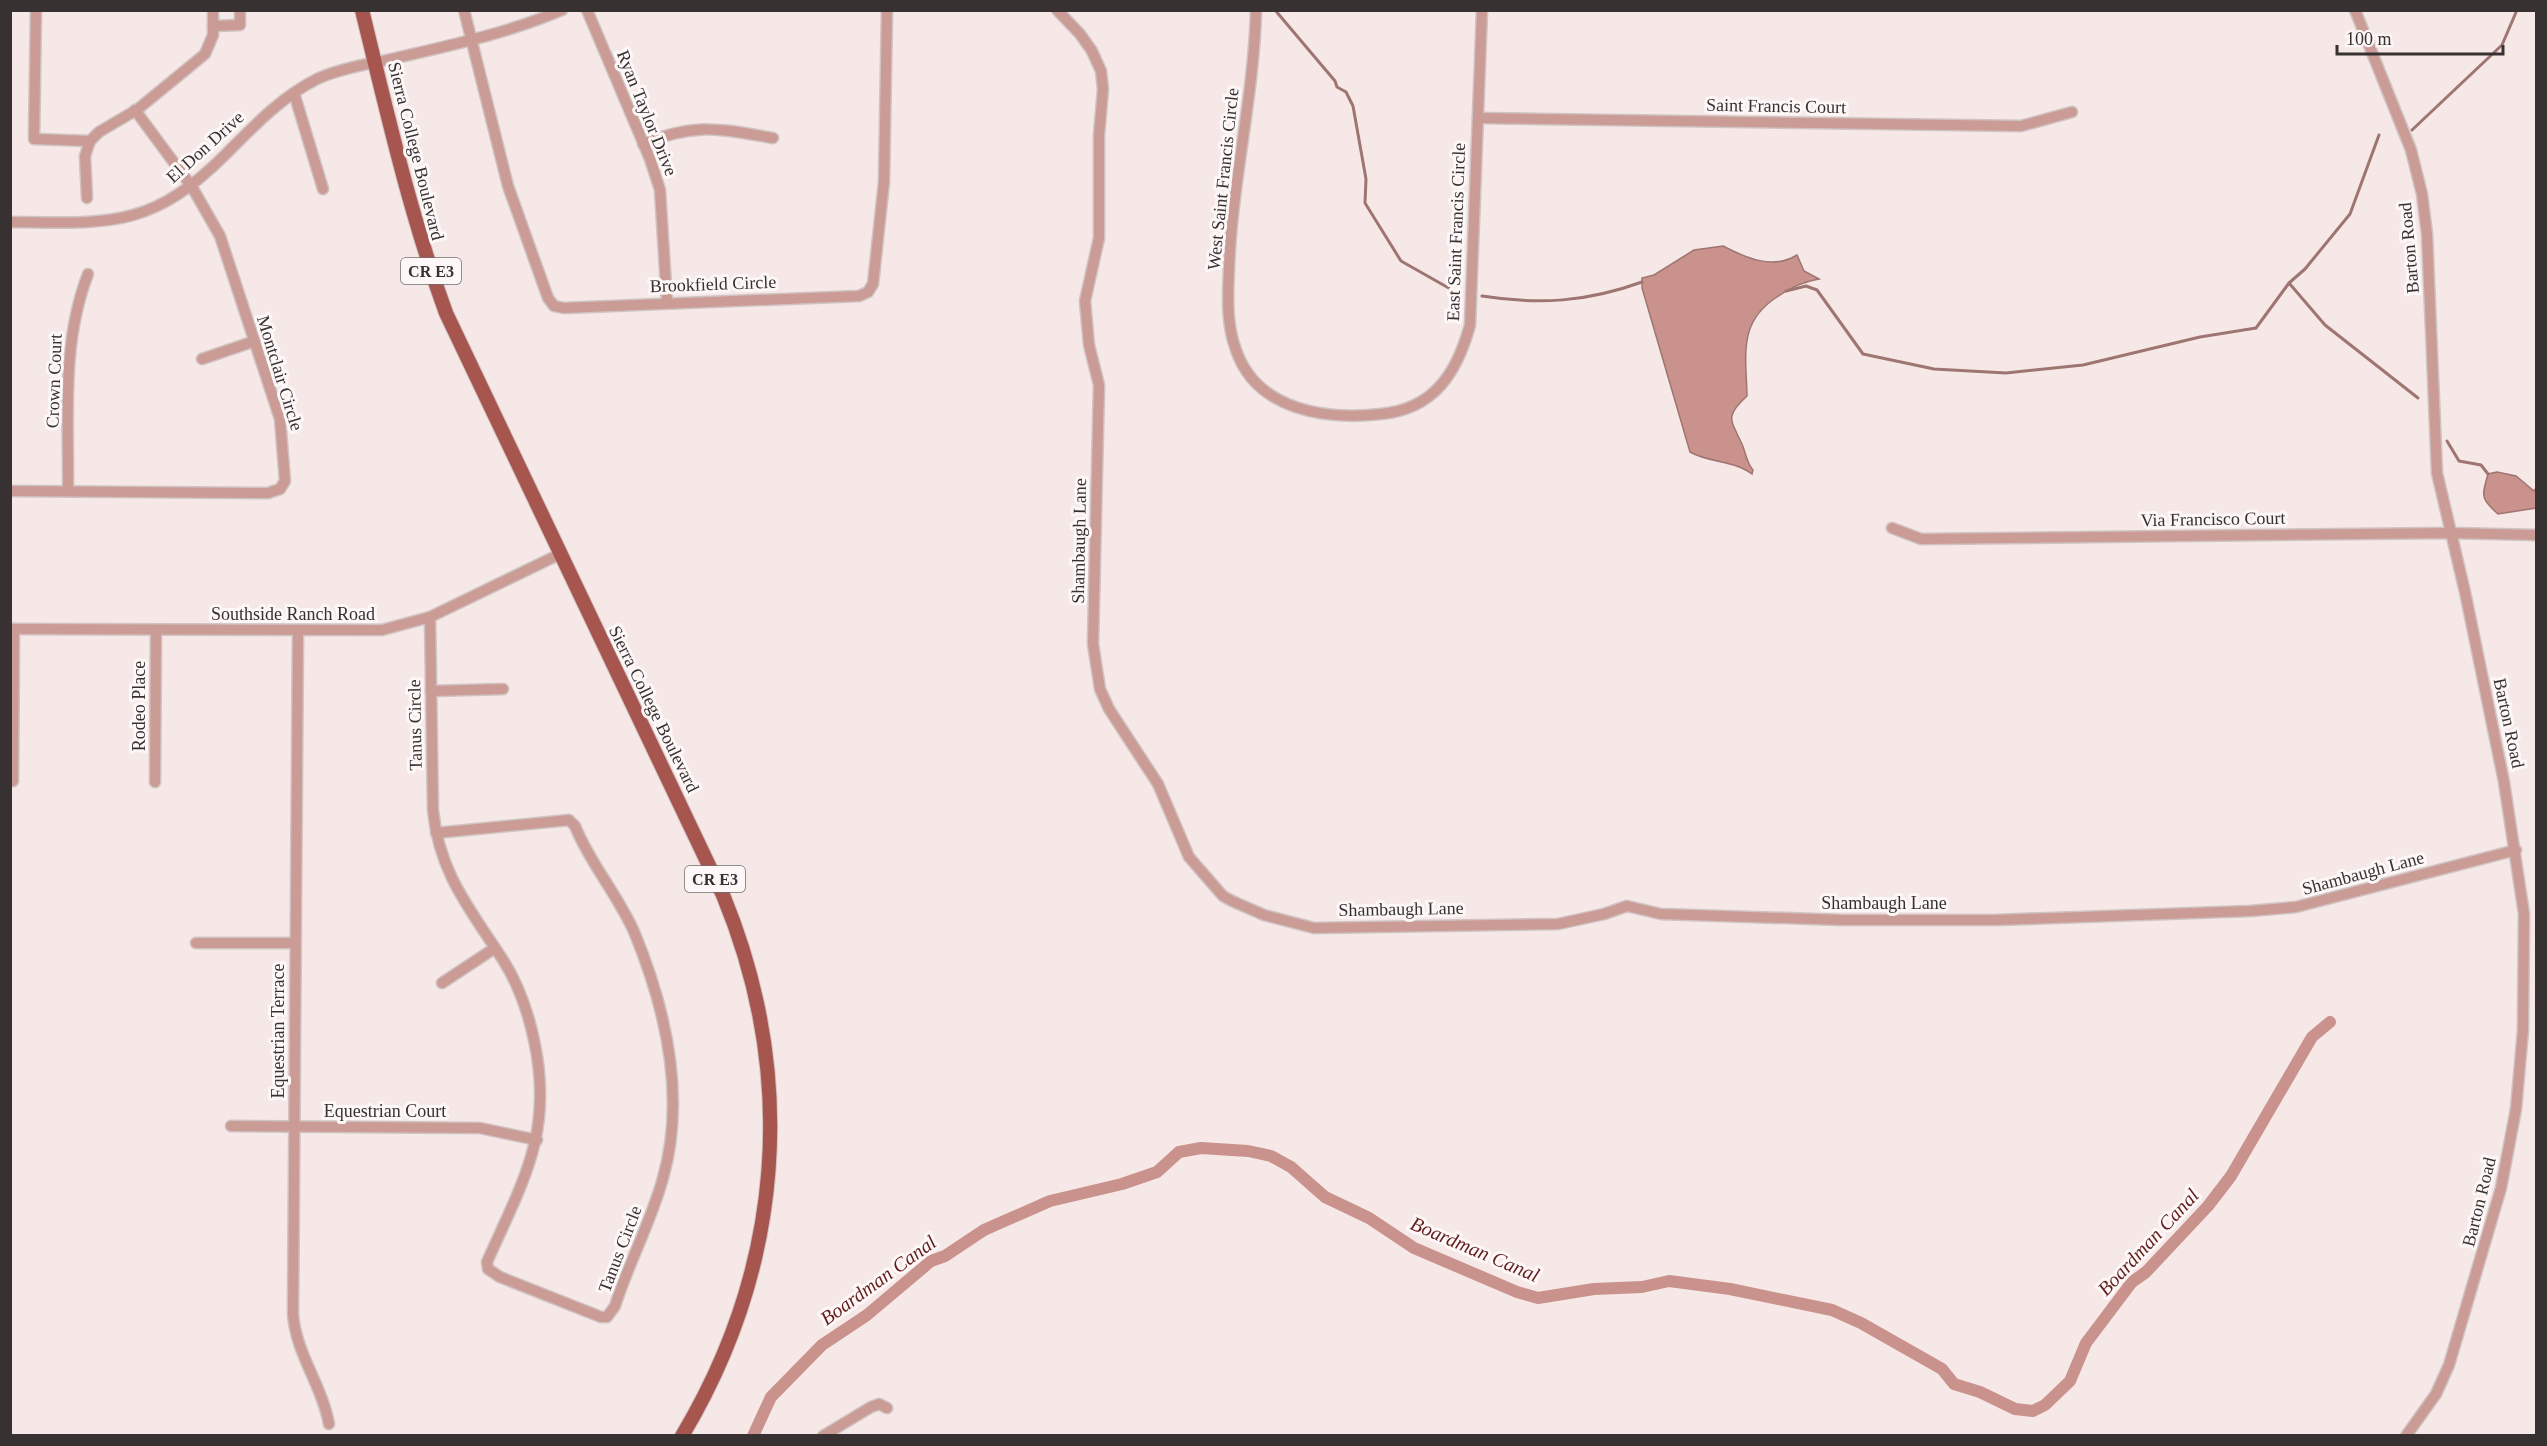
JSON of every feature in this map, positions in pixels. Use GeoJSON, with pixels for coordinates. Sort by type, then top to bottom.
{"type":"FeatureCollection","features":[{"type":"Feature","properties":{"kind":"main road","name":"Sierra College Boulevard"},"geometry":{"type":"LineString","coordinates":[[362,10],[413,217],[446,313],[723,895],[746,958],[763,1030],[770,1096],[770,1150],[759,1245],[745,1297],[729,1342],[682,1436]]}},
{"type":"Feature","properties":{"kind":"street"},"geometry":{"type":"LineString","coordinates":[[36,10],[34,139],[90,141]]}},
{"type":"Feature","properties":{"kind":"street"},"geometry":{"type":"LineString","coordinates":[[87,198],[85,156],[90,141],[99,132],[135,110],[205,54],[213,35],[213,10]]}},
{"type":"Feature","properties":{"kind":"street"},"geometry":{"type":"LineString","coordinates":[[213,26],[240,26],[240,10]]}},
{"type":"Feature","properties":{"kind":"street"},"geometry":{"type":"LineString","coordinates":[[464,10],[471,40]]}},
{"type":"Feature","properties":{"kind":"street"},"geometry":{"type":"LineString","coordinates":[[375,63],[513,30],[562,10]]}},
{"type":"Feature","properties":{"kind":"street","name":"Ryan Taylor Drive"},"geometry":{"type":"LineString","coordinates":[[587,10],[656,174],[663,206],[668,302]]}},
{"type":"Feature","properties":{"kind":"street","name":"Brookfield Circle"},"geometry":{"type":"LineString","coordinates":[[471,40],[508,186],[548,298],[554,306],[564,308],[859,296],[868,292],[873,284],[883,193],[887,10]]}},
{"type":"Feature","properties":{"kind":"street","name":"Shambaugh Lane"},"geometry":{"type":"LineString","coordinates":[[1057,10],[1080,34],[1092,51],[1101,71],[1103,89],[1099,144],[1099,238],[1086,301],[1089,345],[1099,385],[1093,644],[1095,667],[1100,689],[1109,709],[1158,784],[1188,857],[1223,896],[1263,915],[1314,928],[1558,924],[1604,914],[1627,906],[1661,914],[1843,920],[1995,920],[2250,911],[2296,907],[2516,850]]}},
{"type":"Feature","properties":{"kind":"street","name":"West Saint Francis Circle"},"geometry":{"type":"LineString","coordinates":[[1256,10],[1230,234],[1228,318],[1233,339],[1242,362],[1268,394],[1290,407],[1320,415],[1353,417]]}},
{"type":"Feature","properties":{"kind":"street","name":"East Saint Francis Circle"},"geometry":{"type":"LineString","coordinates":[[1353,417],[1398,413],[1429,399],[1446,380],[1464,349],[1470,325],[1482,10]]}},
{"type":"Feature","properties":{"kind":"street","name":"Barton Road"},"geometry":{"type":"LineString","coordinates":[[2355,10],[2411,150],[2422,194],[2427,234],[2437,473],[2465,592],[2516,850],[2524,914],[2523,1030],[2516,1109],[2502,1188],[2449,1365],[2436,1394],[2406,1436]]}},
{"type":"Feature","properties":{"kind":"street","name":"El Don Drive"},"geometry":{"type":"LineString","coordinates":[[10,222],[81,223],[124,218],[166,203],[192,187],[262,118],[294,93],[331,74],[375,63]]}},
{"type":"Feature","properties":{"kind":"street"},"geometry":{"type":"LineString","coordinates":[[294,93],[323,189]]}},
{"type":"Feature","properties":{"kind":"street","name":"Montclair Circle"},"geometry":{"type":"LineString","coordinates":[[10,491],[268,493],[280,489],[285,481],[283,430],[220,236],[192,187],[135,110]]}},
{"type":"Feature","properties":{"kind":"street","name":"Saint Francis Court"},"geometry":{"type":"LineString","coordinates":[[1478,118],[2021,126],[2072,112]]}},
{"type":"Feature","properties":{"kind":"street"},"geometry":{"type":"LineString","coordinates":[[644,144],[674,131],[696,128],[773,138]]}},
{"type":"Feature","properties":{"kind":"street","name":"Crown Court"},"geometry":{"type":"LineString","coordinates":[[68,491],[70,337],[74,312],[88,274]]}},
{"type":"Feature","properties":{"kind":"street"},"geometry":{"type":"LineString","coordinates":[[202,359],[255,342]]}},
{"type":"Feature","properties":{"kind":"street","name":"Via Francisco Court"},"geometry":{"type":"LineString","coordinates":[[1892,528],[1921,539],[2450,533],[2536,535]]}},
{"type":"Feature","properties":{"kind":"street","name":"Southside Ranch Road"},"geometry":{"type":"LineString","coordinates":[[12,629],[382,630],[430,617],[560,554]]}},
{"type":"Feature","properties":{"kind":"street","name":"Tanus Circle"},"geometry":{"type":"LineString","coordinates":[[430,617],[436,833],[452,880],[519,990],[538,1059],[542,1100],[537,1140],[488,1262],[488,1269],[500,1277],[601,1317],[607,1317],[615,1306],[650,1217],[664,1177],[671,1138],[671,1065],[662,1021],[640,948],[623,909],[575,826],[569,820],[436,833]]}},
{"type":"Feature","properties":{"kind":"street"},"geometry":{"type":"LineString","coordinates":[[12,629],[12,781]]}},
{"type":"Feature","properties":{"kind":"street","name":"Rodeo Place"},"geometry":{"type":"LineString","coordinates":[[155,782],[156,630]]}},
{"type":"Feature","properties":{"kind":"street","name":"Equestrian Terrace"},"geometry":{"type":"LineString","coordinates":[[298,631],[294,1331],[301,1353],[323,1397],[329,1424]]}},
{"type":"Feature","properties":{"kind":"street"},"geometry":{"type":"LineString","coordinates":[[431,691],[503,689]]}},
{"type":"Feature","properties":{"kind":"street"},"geometry":{"type":"LineString","coordinates":[[196,943],[295,944]]}},
{"type":"Feature","properties":{"kind":"street"},"geometry":{"type":"LineString","coordinates":[[442,983],[495,948]]}},
{"type":"Feature","properties":{"kind":"street","name":"Equestrian Court"},"geometry":{"type":"LineString","coordinates":[[231,1126],[480,1128],[537,1140]]}},
{"type":"Feature","properties":{"kind":"street"},"geometry":{"type":"LineString","coordinates":[[823,1436],[871,1407],[879,1404],[887,1408]]}},
{"type":"Feature","properties":{"kind":"shaded area"},"geometry":{"type":"Polygon","coordinates":[[[1723,246],[1760,261],[1779,262],[1797,255],[1804,271],[1819,279],[1797,285],[1777,297],[1764,307],[1750,328],[1746,353],[1747,396],[1735,409],[1732,419],[1747,461],[1753,470],[1752,474],[1737,466],[1697,456],[1690,452],[1642,288],[1642,278],[1654,275],[1694,250],[1723,246]]]}},
{"type":"Feature","properties":{"kind":"shaded area"},"geometry":{"type":"Polygon","coordinates":[[[2497,472],[2516,476],[2534,491],[2536,488],[2536,508],[2498,514],[2484,496],[2488,474],[2497,472]]]}},
{"type":"Feature","properties":{"kind":"waterway"},"geometry":{"type":"LineString","coordinates":[[1275,10],[1335,81],[1337,87],[1346,92],[1353,106],[1366,179],[1365,203],[1401,261],[1454,291]]}},
{"type":"Feature","properties":{"kind":"waterway"},"geometry":{"type":"LineString","coordinates":[[2412,130],[2502,45],[2517,10]]}},
{"type":"Feature","properties":{"kind":"waterway"},"geometry":{"type":"LineString","coordinates":[[1786,291],[1806,286],[1817,290],[1863,354],[1934,369],[2006,373],[2083,365],[2200,337],[2256,328],[2289,283],[2305,269],[2350,214],[2379,135]]}},
{"type":"Feature","properties":{"kind":"waterway"},"geometry":{"type":"LineString","coordinates":[[1482,296],[1543,301],[1563,300],[1602,294],[1642,282]]}},
{"type":"Feature","properties":{"kind":"waterway"},"geometry":{"type":"LineString","coordinates":[[2289,283],[2325,325],[2418,398]]}},
{"type":"Feature","properties":{"kind":"waterway"},"geometry":{"type":"LineString","coordinates":[[2447,441],[2459,461],[2481,465],[2488,474]]}},
{"type":"Feature","properties":{"kind":"waterway","name":"Boardman Canal"},"geometry":{"type":"LineString","coordinates":[[753,1436],[771,1397],[822,1345],[867,1315],[931,1261],[945,1256],[984,1230],[1050,1201],[1122,1184],[1157,1172],[1179,1152],[1201,1148],[1248,1151],[1271,1156],[1291,1167],[1325,1197],[1369,1218],[1414,1248],[1517,1292],[1538,1298],[1594,1289],[1642,1287],[1669,1281],[1730,1289],[1832,1310],[1861,1323],[1942,1369],[1954,1384],[1980,1392],[2015,1409],[2033,1411],[2045,1405],[2070,1381],[2086,1343],[2132,1282],[2146,1272],[2208,1206],[2231,1176],[2312,1037],[2330,1022]]}}]}
